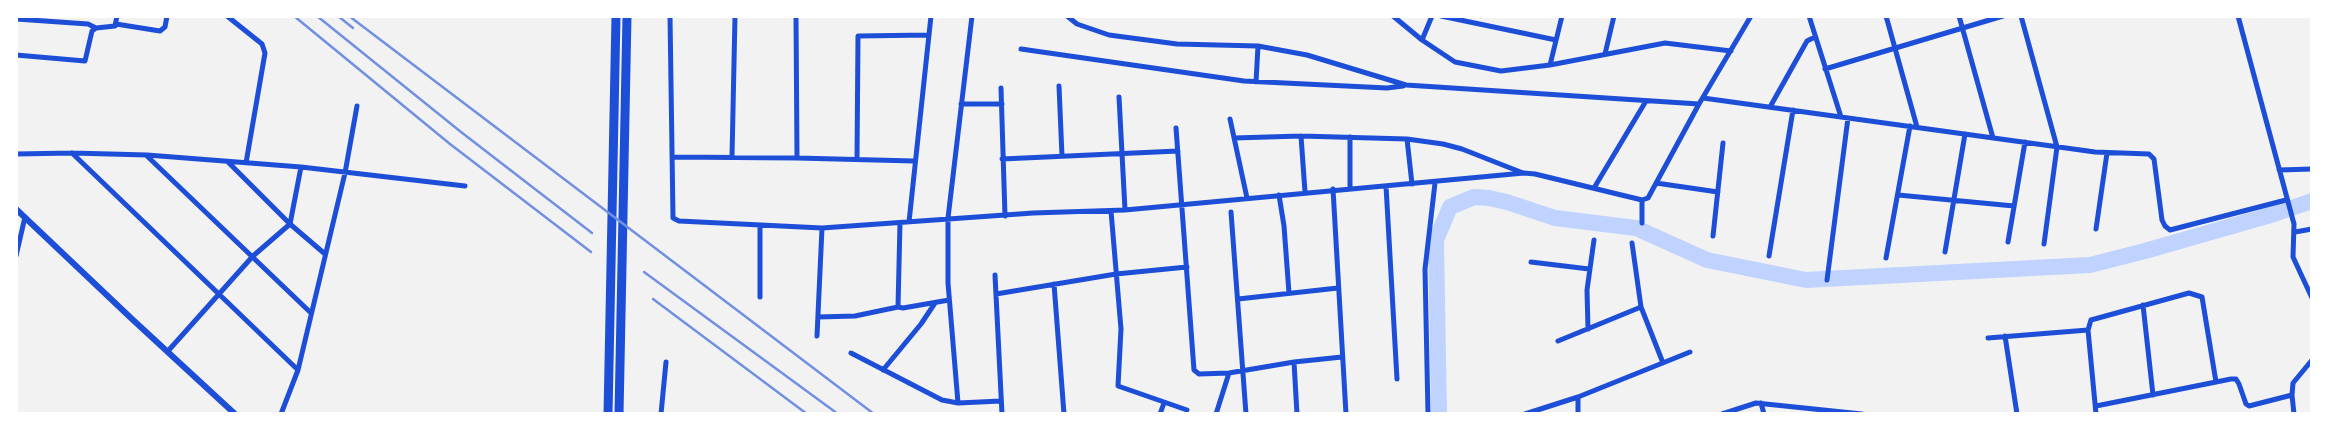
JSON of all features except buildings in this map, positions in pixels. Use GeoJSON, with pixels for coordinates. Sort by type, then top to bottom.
{"type":"FeatureCollection","features":[{"type":"Feature","properties":{"kind":"highway"},"geometry":{"type":"LineString","coordinates":[[608,414],[616,16]]}},
{"type":"Feature","properties":{"kind":"highway"},"geometry":{"type":"LineString","coordinates":[[619,414],[627,16]]}},
{"type":"Feature","properties":{"kind":"street"},"geometry":{"type":"LineString","coordinates":[[116,24],[117,16]]}},
{"type":"Feature","properties":{"kind":"street"},"geometry":{"type":"LineString","coordinates":[[16,55],[85,61],[92,31],[96,28],[116,24],[160,31],[166,27],[167,16]]}},
{"type":"Feature","properties":{"kind":"street"},"geometry":{"type":"LineString","coordinates":[[227,16],[262,44],[265,53],[246,163]]}},
{"type":"Feature","properties":{"kind":"street"},"geometry":{"type":"LineString","coordinates":[[670,16],[672,215],[676,220],[822,228],[948,218],[1125,210],[1350,188],[1435,183],[1524,173],[1642,200],[1648,198],[1699,104],[1751,16]]}},
{"type":"Feature","properties":{"kind":"street"},"geometry":{"type":"LineString","coordinates":[[732,156],[735,16]]}},
{"type":"Feature","properties":{"kind":"street"},"geometry":{"type":"LineString","coordinates":[[796,16],[797,158]]}},
{"type":"Feature","properties":{"kind":"street"},"geometry":{"type":"LineString","coordinates":[[909,222],[914,161],[931,16]]}},
{"type":"Feature","properties":{"kind":"street"},"geometry":{"type":"LineString","coordinates":[[958,403],[949,300],[948,218],[972,16]]}},
{"type":"Feature","properties":{"kind":"street"},"geometry":{"type":"LineString","coordinates":[[1067,16],[1077,24],[1109,36],[1177,44],[1258,46],[1307,55],[1406,85]]}},
{"type":"Feature","properties":{"kind":"street"},"geometry":{"type":"LineString","coordinates":[[1393,16],[1422,40],[1455,62],[1487,69],[1514,70],[1550,65],[1665,43],[1731,51]]}},
{"type":"Feature","properties":{"kind":"street"},"geometry":{"type":"LineString","coordinates":[[1422,40],[1432,16]]}},
{"type":"Feature","properties":{"kind":"street"},"geometry":{"type":"LineString","coordinates":[[1441,16],[1556,40]]}},
{"type":"Feature","properties":{"kind":"street"},"geometry":{"type":"LineString","coordinates":[[1550,65],[1562,16]]}},
{"type":"Feature","properties":{"kind":"street"},"geometry":{"type":"LineString","coordinates":[[1605,54],[1614,16]]}},
{"type":"Feature","properties":{"kind":"street"},"geometry":{"type":"LineString","coordinates":[[1809,16],[1841,117]]}},
{"type":"Feature","properties":{"kind":"street"},"geometry":{"type":"LineString","coordinates":[[1886,16],[1917,127]]}},
{"type":"Feature","properties":{"kind":"street"},"geometry":{"type":"LineString","coordinates":[[1959,16],[1993,138]]}},
{"type":"Feature","properties":{"kind":"street"},"geometry":{"type":"LineString","coordinates":[[1825,69],[2003,16]]}},
{"type":"Feature","properties":{"kind":"street"},"geometry":{"type":"LineString","coordinates":[[2022,16],[2057,147],[2044,244]]}},
{"type":"Feature","properties":{"kind":"street"},"geometry":{"type":"LineString","coordinates":[[2238,16],[2294,224],[2293,257],[2312,298]]}},
{"type":"Feature","properties":{"kind":"street"},"geometry":{"type":"LineString","coordinates":[[16,19],[88,24],[96,28]]}},
{"type":"Feature","properties":{"kind":"street"},"geometry":{"type":"LineString","coordinates":[[857,159],[858,36],[928,35]]}},
{"type":"Feature","properties":{"kind":"street"},"geometry":{"type":"LineString","coordinates":[[1770,107],[1807,41],[1815,37]]}},
{"type":"Feature","properties":{"kind":"street"},"geometry":{"type":"LineString","coordinates":[[1256,82],[1258,46]]}},
{"type":"Feature","properties":{"kind":"street"},"geometry":{"type":"LineString","coordinates":[[1022,49],[1256,82],[1387,88],[1406,85],[1699,104]]}},
{"type":"Feature","properties":{"kind":"street"},"geometry":{"type":"LineString","coordinates":[[1059,86],[1062,156]]}},
{"type":"Feature","properties":{"kind":"street"},"geometry":{"type":"LineString","coordinates":[[1001,88],[1005,216]]}},
{"type":"Feature","properties":{"kind":"street"},"geometry":{"type":"LineString","coordinates":[[1119,97],[1120,153],[1125,210]]}},
{"type":"Feature","properties":{"kind":"street"},"geometry":{"type":"LineString","coordinates":[[1703,98],[2057,147],[2107,153],[2149,154],[2154,159],[2162,220],[2170,230],[2287,202]]}},
{"type":"Feature","properties":{"kind":"street"},"geometry":{"type":"LineString","coordinates":[[1594,188],[1646,101]]}},
{"type":"Feature","properties":{"kind":"street"},"geometry":{"type":"LineString","coordinates":[[961,104],[1002,104]]}},
{"type":"Feature","properties":{"kind":"street"},"geometry":{"type":"LineString","coordinates":[[281,414],[298,370],[345,173],[357,106]]}},
{"type":"Feature","properties":{"kind":"street"},"geometry":{"type":"LineString","coordinates":[[1769,256],[1793,110]]}},
{"type":"Feature","properties":{"kind":"street"},"geometry":{"type":"LineString","coordinates":[[1827,280],[1848,118]]}},
{"type":"Feature","properties":{"kind":"street"},"geometry":{"type":"LineString","coordinates":[[1230,119],[1247,198]]}},
{"type":"Feature","properties":{"kind":"street"},"geometry":{"type":"LineString","coordinates":[[1886,258],[1910,126]]}},
{"type":"Feature","properties":{"kind":"street"},"geometry":{"type":"LineString","coordinates":[[1176,128],[1194,370],[1199,374],[1229,373],[1294,362],[1342,357]]}},
{"type":"Feature","properties":{"kind":"street"},"geometry":{"type":"LineString","coordinates":[[1945,252],[1964,134]]}},
{"type":"Feature","properties":{"kind":"street"},"geometry":{"type":"LineString","coordinates":[[1234,138],[1301,136],[1408,139],[1462,149],[1524,173]]}},
{"type":"Feature","properties":{"kind":"street"},"geometry":{"type":"LineString","coordinates":[[1301,136],[1305,192]]}},
{"type":"Feature","properties":{"kind":"street"},"geometry":{"type":"LineString","coordinates":[[1350,137],[1350,188]]}},
{"type":"Feature","properties":{"kind":"street"},"geometry":{"type":"LineString","coordinates":[[1408,139],[1412,184]]}},
{"type":"Feature","properties":{"kind":"street"},"geometry":{"type":"LineString","coordinates":[[2008,242],[2025,142]]}},
{"type":"Feature","properties":{"kind":"street"},"geometry":{"type":"LineString","coordinates":[[1713,236],[1724,143]]}},
{"type":"Feature","properties":{"kind":"street"},"geometry":{"type":"LineString","coordinates":[[1002,159],[1178,151]]}},
{"type":"Feature","properties":{"kind":"street"},"geometry":{"type":"LineString","coordinates":[[72,153],[298,370]]}},
{"type":"Feature","properties":{"kind":"street"},"geometry":{"type":"LineString","coordinates":[[2096,229],[2107,153]]}},
{"type":"Feature","properties":{"kind":"street"},"geometry":{"type":"LineString","coordinates":[[16,154],[147,155],[301,167],[465,186]]}},
{"type":"Feature","properties":{"kind":"street"},"geometry":{"type":"LineString","coordinates":[[147,155],[311,313]]}},
{"type":"Feature","properties":{"kind":"street"},"geometry":{"type":"LineString","coordinates":[[672,157],[732,156],[914,161]]}},
{"type":"Feature","properties":{"kind":"street"},"geometry":{"type":"LineString","coordinates":[[228,162],[290,224],[325,254]]}},
{"type":"Feature","properties":{"kind":"street"},"geometry":{"type":"LineString","coordinates":[[168,351],[253,256],[290,224],[301,167]]}},
{"type":"Feature","properties":{"kind":"street"},"geometry":{"type":"LineString","coordinates":[[2279,170],[2312,169]]}},
{"type":"Feature","properties":{"kind":"street"},"geometry":{"type":"LineString","coordinates":[[1656,182],[1718,192]]}},
{"type":"Feature","properties":{"kind":"street"},"geometry":{"type":"LineString","coordinates":[[1428,414],[1425,269],[1435,183]]}},
{"type":"Feature","properties":{"kind":"street"},"geometry":{"type":"LineString","coordinates":[[1386,186],[1397,379]]}},
{"type":"Feature","properties":{"kind":"street"},"geometry":{"type":"LineString","coordinates":[[1333,190],[1346,414]]}},
{"type":"Feature","properties":{"kind":"street"},"geometry":{"type":"LineString","coordinates":[[1279,195],[1284,226],[1289,294]]}},
{"type":"Feature","properties":{"kind":"street"},"geometry":{"type":"LineString","coordinates":[[1898,195],[2014,206]]}},
{"type":"Feature","properties":{"kind":"street"},"geometry":{"type":"LineString","coordinates":[[1642,200],[1642,223]]}},
{"type":"Feature","properties":{"kind":"street"},"geometry":{"type":"LineString","coordinates":[[16,209],[235,414]]}},
{"type":"Feature","properties":{"kind":"street"},"geometry":{"type":"LineString","coordinates":[[1111,211],[1121,339],[1118,386],[1120,389],[1187,410]]}},
{"type":"Feature","properties":{"kind":"street"},"geometry":{"type":"LineString","coordinates":[[1231,212],[1246,414]]}},
{"type":"Feature","properties":{"kind":"street"},"geometry":{"type":"LineString","coordinates":[[16,256],[25,218]]}},
{"type":"Feature","properties":{"kind":"street"},"geometry":{"type":"LineString","coordinates":[[898,307],[900,223]]}},
{"type":"Feature","properties":{"kind":"street"},"geometry":{"type":"LineString","coordinates":[[760,225],[760,297]]}},
{"type":"Feature","properties":{"kind":"street"},"geometry":{"type":"LineString","coordinates":[[817,336],[822,228]]}},
{"type":"Feature","properties":{"kind":"street"},"geometry":{"type":"LineString","coordinates":[[2295,232],[2312,229]]}},
{"type":"Feature","properties":{"kind":"street"},"geometry":{"type":"LineString","coordinates":[[1588,329],[1589,269],[1594,240]]}},
{"type":"Feature","properties":{"kind":"street"},"geometry":{"type":"LineString","coordinates":[[1632,243],[1642,307],[1663,363]]}},
{"type":"Feature","properties":{"kind":"street"},"geometry":{"type":"LineString","coordinates":[[1531,262],[1589,269]]}},
{"type":"Feature","properties":{"kind":"street"},"geometry":{"type":"LineString","coordinates":[[996,294],[1116,274],[1187,267]]}},
{"type":"Feature","properties":{"kind":"street"},"geometry":{"type":"LineString","coordinates":[[994,275],[1002,414]]}},
{"type":"Feature","properties":{"kind":"street"},"geometry":{"type":"LineString","coordinates":[[1054,284],[1064,414]]}},
{"type":"Feature","properties":{"kind":"street"},"geometry":{"type":"LineString","coordinates":[[1238,299],[1338,288]]}},
{"type":"Feature","properties":{"kind":"street"},"geometry":{"type":"LineString","coordinates":[[2096,414],[2088,330],[2091,320],[2142,305],[2189,293],[2202,297],[2216,382]]}},
{"type":"Feature","properties":{"kind":"street"},"geometry":{"type":"LineString","coordinates":[[818,317],[855,316],[898,307],[903,308],[949,300]]}},
{"type":"Feature","properties":{"kind":"street"},"geometry":{"type":"LineString","coordinates":[[884,370],[921,324],[935,302]]}},
{"type":"Feature","properties":{"kind":"street"},"geometry":{"type":"LineString","coordinates":[[2142,305],[2153,394]]}},
{"type":"Feature","properties":{"kind":"street"},"geometry":{"type":"LineString","coordinates":[[1558,341],[1642,307]]}},
{"type":"Feature","properties":{"kind":"street"},"geometry":{"type":"LineString","coordinates":[[1988,338],[2088,330]]}},
{"type":"Feature","properties":{"kind":"street"},"geometry":{"type":"LineString","coordinates":[[2005,336],[2017,414]]}},
{"type":"Feature","properties":{"kind":"street"},"geometry":{"type":"LineString","coordinates":[[1525,414],[1578,396],[1690,352]]}},
{"type":"Feature","properties":{"kind":"street"},"geometry":{"type":"LineString","coordinates":[[851,353],[942,400],[958,403],[1001,401]]}},
{"type":"Feature","properties":{"kind":"street"},"geometry":{"type":"LineString","coordinates":[[2294,414],[2293,384],[2312,360]]}},
{"type":"Feature","properties":{"kind":"street"},"geometry":{"type":"LineString","coordinates":[[661,414],[666,362]]}},
{"type":"Feature","properties":{"kind":"street"},"geometry":{"type":"LineString","coordinates":[[1294,362],[1297,414]]}},
{"type":"Feature","properties":{"kind":"street"},"geometry":{"type":"LineString","coordinates":[[1216,414],[1229,373]]}},
{"type":"Feature","properties":{"kind":"street"},"geometry":{"type":"LineString","coordinates":[[2096,406],[2216,382],[2236,380],[2246,404],[2249,406],[2292,395]]}},
{"type":"Feature","properties":{"kind":"street"},"geometry":{"type":"LineString","coordinates":[[1578,396],[1578,414]]}},
{"type":"Feature","properties":{"kind":"street"},"geometry":{"type":"LineString","coordinates":[[1160,414],[1164,403]]}},
{"type":"Feature","properties":{"kind":"street"},"geometry":{"type":"LineString","coordinates":[[1761,403],[1764,414]]}},
{"type":"Feature","properties":{"kind":"street"},"geometry":{"type":"LineString","coordinates":[[1722,414],[1742,406],[1761,403],[1862,414]]}},
{"type":"Feature","properties":{"kind":"waterway"},"geometry":{"type":"LineString","coordinates":[[1439,414],[1436,240],[1450,207],[1474,197],[1507,202],[1555,218],[1636,228],[1707,260],[1806,280],[2090,265],[2274,214],[2312,201]]}},
{"type":"Feature","properties":{"kind":"railway"},"geometry":{"type":"LineString","coordinates":[[294,16],[450,144],[591,252]]}},
{"type":"Feature","properties":{"kind":"railway"},"geometry":{"type":"LineString","coordinates":[[317,16],[461,132],[592,233]]}},
{"type":"Feature","properties":{"kind":"railway"},"geometry":{"type":"LineString","coordinates":[[338,16],[353,28]]}},
{"type":"Feature","properties":{"kind":"railway"},"geometry":{"type":"LineString","coordinates":[[349,16],[874,414]]}},
{"type":"Feature","properties":{"kind":"railway"},"geometry":{"type":"LineString","coordinates":[[644,272],[838,414]]}},
{"type":"Feature","properties":{"kind":"railway"},"geometry":{"type":"LineString","coordinates":[[653,299],[807,414]]}}]}
